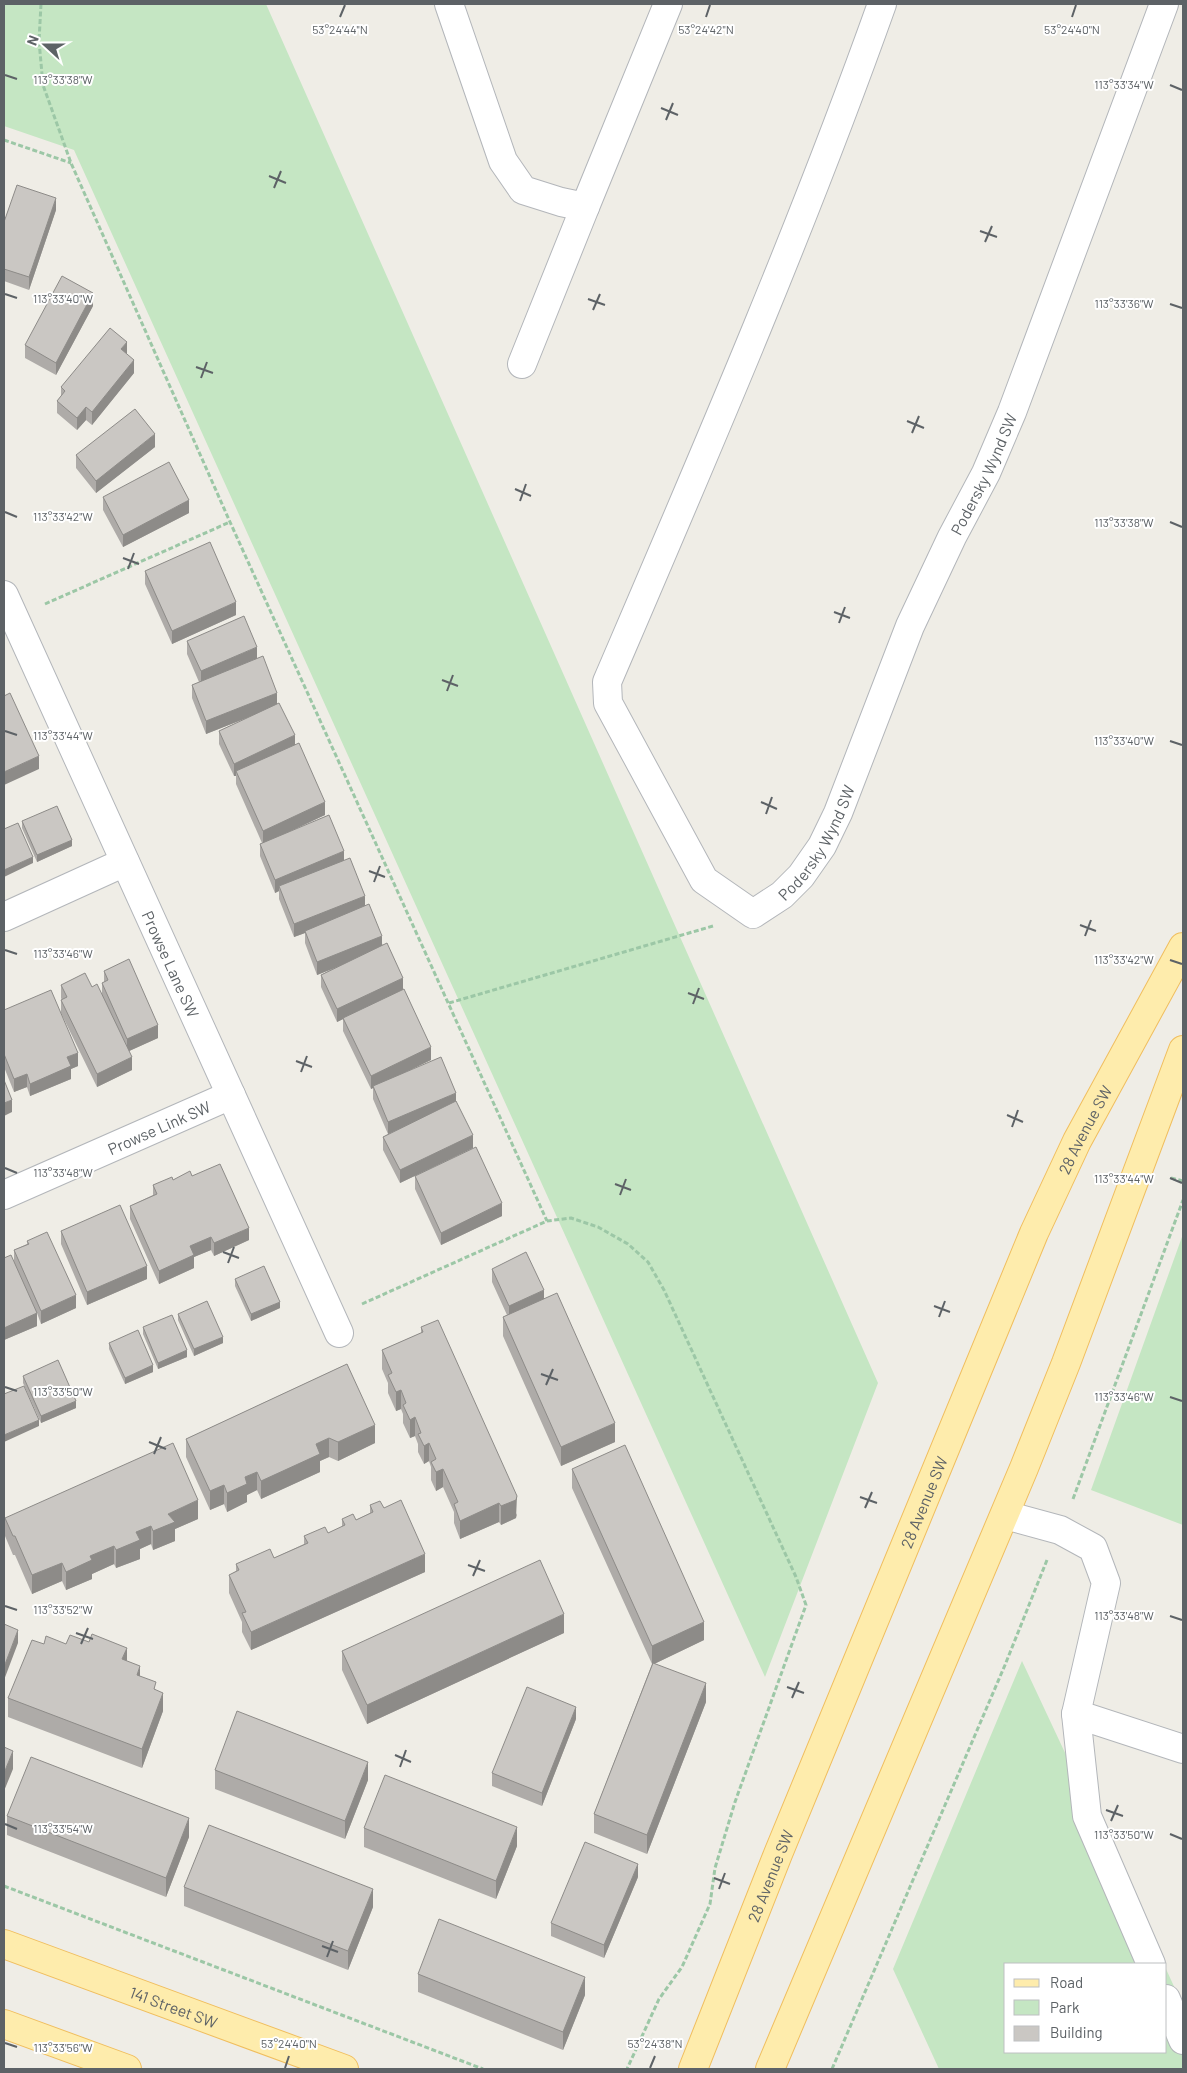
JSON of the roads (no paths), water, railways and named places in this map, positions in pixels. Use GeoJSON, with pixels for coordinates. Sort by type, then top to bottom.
{"type":"FeatureCollection","features":[{"type":"Feature","properties":{"kind":"main road","name":"28 Avenue SW"},"geometry":{"type":"LineString","coordinates":[[693,2069],[778,1854],[1034,1232],[1077,1141],[1183,947]]}},
{"type":"Feature","properties":{"kind":"main road"},"geometry":{"type":"LineString","coordinates":[[770,2069],[1005,1515],[1066,1363],[1183,1050]]}},
{"type":"Feature","properties":{"kind":"main road","name":"141 Street SW"},"geometry":{"type":"LineString","coordinates":[[4,1944],[344,2069]]}},
{"type":"Feature","properties":{"kind":"main road"},"geometry":{"type":"LineString","coordinates":[[4,2024],[127,2069]]}},
{"type":"Feature","properties":{"kind":"street"},"geometry":{"type":"LineString","coordinates":[[448,4],[503,161],[523,190],[561,202],[585,207]]}},
{"type":"Feature","properties":{"kind":"street"},"geometry":{"type":"LineString","coordinates":[[522,364],[668,4]]}},
{"type":"Feature","properties":{"kind":"street","name":"Podersky Wynd SW"},"geometry":{"type":"LineString","coordinates":[[882,4],[841,118],[757,327],[606,682],[608,703],[704,880],[753,914],[782,895],[801,876],[822,846],[838,813],[910,626],[948,545],[986,473],[1012,412],[1164,4]]}},
{"type":"Feature","properties":{"kind":"street","name":"Prowse Lane SW"},"geometry":{"type":"LineString","coordinates":[[7,612],[125,862],[335,1325]]}},
{"type":"Feature","properties":{"kind":"street"},"geometry":{"type":"LineString","coordinates":[[4,917],[125,862]]}},
{"type":"Feature","properties":{"kind":"street","name":"Prowse Link SW"},"geometry":{"type":"LineString","coordinates":[[4,1195],[231,1095]]}},
{"type":"Feature","properties":{"kind":"street"},"geometry":{"type":"LineString","coordinates":[[1005,1515],[1060,1530],[1093,1548],[1106,1583],[1076,1714],[1087,1816],[1151,1963]]}},
{"type":"Feature","properties":{"kind":"street"},"geometry":{"type":"LineString","coordinates":[[1076,1714],[1183,1749]]}},
{"type":"Feature","properties":{"kind":"street"},"geometry":{"type":"LineString","coordinates":[[1167,2001],[1183,2040]]}}]}
